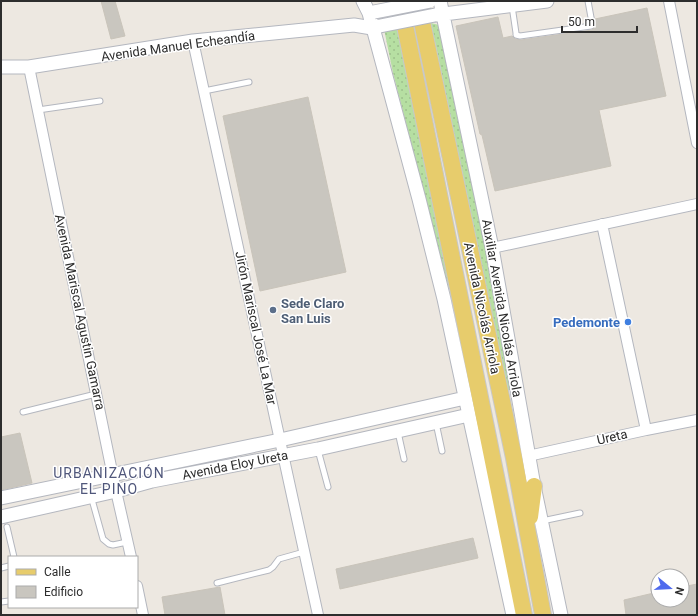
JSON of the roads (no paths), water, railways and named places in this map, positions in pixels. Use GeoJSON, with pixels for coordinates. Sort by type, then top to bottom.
{"type":"FeatureCollection","features":[{"type":"Feature","properties":{"kind":"main road","name":"Avenida Nicolás Arriola"},"geometry":{"type":"LineString","coordinates":[[400,1],[524,615]]}},
{"type":"Feature","properties":{"kind":"main road","name":"Avenida Nicolás Arriola"},"geometry":{"type":"LineString","coordinates":[[417,1],[514,458],[543,615]]}},
{"type":"Feature","properties":{"kind":"main road"},"geometry":{"type":"LineString","coordinates":[[528,534],[534,486]]}},
{"type":"Feature","properties":{"kind":"street"},"geometry":{"type":"LineString","coordinates":[[363,1],[371,13],[376,27],[420,199],[444,299],[513,615]]}},
{"type":"Feature","properties":{"kind":"street"},"geometry":{"type":"LineString","coordinates":[[354,25],[371,13],[430,1]]}},
{"type":"Feature","properties":{"kind":"street","name":"Avenida Manuel Echeandía"},"geometry":{"type":"LineString","coordinates":[[1,67],[29,67],[193,42],[354,25],[376,27],[439,10],[512,6],[547,1]]}},
{"type":"Feature","properties":{"kind":"street"},"geometry":{"type":"LineString","coordinates":[[668,1],[697,143]]}},
{"type":"Feature","properties":{"kind":"street","name":"Auxiliar Avenida Nicolás Arriola"},"geometry":{"type":"LineString","coordinates":[[439,10],[492,248],[528,456],[561,615]]}},
{"type":"Feature","properties":{"kind":"street","name":"Jirón Mariscal José La Mar"},"geometry":{"type":"LineString","coordinates":[[193,42],[318,615]]}},
{"type":"Feature","properties":{"kind":"street","name":"Avenida Mariscal Agustin Gamarra"},"geometry":{"type":"LineString","coordinates":[[29,67],[131,556]]}},
{"type":"Feature","properties":{"kind":"street"},"geometry":{"type":"LineString","coordinates":[[492,248],[697,204]]}},
{"type":"Feature","properties":{"kind":"street"},"geometry":{"type":"LineString","coordinates":[[602,224],[646,430]]}},
{"type":"Feature","properties":{"kind":"street","name":"Avenida Eloy Ureta"},"geometry":{"type":"LineString","coordinates":[[1,498],[280,440],[465,398]]}},
{"type":"Feature","properties":{"kind":"street"},"geometry":{"type":"LineString","coordinates":[[421,408],[430,424]]}},
{"type":"Feature","properties":{"kind":"street","name":"Avenida Eloy Ureta"},"geometry":{"type":"LineString","coordinates":[[9,518],[152,481],[318,449],[469,416]]}},
{"type":"Feature","properties":{"kind":"street","name":"Ureta"},"geometry":{"type":"LineString","coordinates":[[528,456],[697,420]]}},
{"type":"Feature","properties":{"kind":"street"},"geometry":{"type":"LineString","coordinates":[[338,427],[342,443]]}},
{"type":"Feature","properties":{"kind":"street"},"geometry":{"type":"LineString","coordinates":[[235,449],[238,465]]}},
{"type":"Feature","properties":{"kind":"street"},"geometry":{"type":"LineString","coordinates":[[150,466],[152,481]]}},
{"type":"Feature","properties":{"kind":"street"},"geometry":{"type":"LineString","coordinates":[[9,518],[15,495]]}},
{"type":"Feature","properties":{"kind":"street"},"geometry":{"type":"LineString","coordinates":[[138,591],[143,615]]}},
{"type":"Feature","properties":{"kind":"lane"},"geometry":{"type":"LineString","coordinates":[[512,6],[516,35],[520,36],[591,26],[592,24],[588,1]]}},
{"type":"Feature","properties":{"kind":"lane"},"geometry":{"type":"LineString","coordinates":[[204,91],[250,82]]}},
{"type":"Feature","properties":{"kind":"lane"},"geometry":{"type":"LineString","coordinates":[[38,110],[100,101]]}},
{"type":"Feature","properties":{"kind":"lane"},"geometry":{"type":"LineString","coordinates":[[23,412],[96,394]]}},
{"type":"Feature","properties":{"kind":"lane"},"geometry":{"type":"LineString","coordinates":[[430,424],[442,451]]}},
{"type":"Feature","properties":{"kind":"lane"},"geometry":{"type":"LineString","coordinates":[[398,431],[404,459]]}},
{"type":"Feature","properties":{"kind":"lane"},"geometry":{"type":"LineString","coordinates":[[318,449],[328,487]]}},
{"type":"Feature","properties":{"kind":"lane"},"geometry":{"type":"LineString","coordinates":[[88,480],[103,539],[109,544],[113,545],[127,542]]}},
{"type":"Feature","properties":{"kind":"lane"},"geometry":{"type":"LineString","coordinates":[[541,522],[580,513]]}},
{"type":"Feature","properties":{"kind":"lane"},"geometry":{"type":"LineString","coordinates":[[1,529],[6,528],[9,518]]}},
{"type":"Feature","properties":{"kind":"lane"},"geometry":{"type":"LineString","coordinates":[[9,518],[14,556]]}},
{"type":"Feature","properties":{"kind":"lane"},"geometry":{"type":"LineString","coordinates":[[217,583],[269,570],[279,559],[304,552]]}},
{"type":"Feature","properties":{"kind":"place","name":"Sede Claro San Luis"},"geometry":{"type":"Point","coordinates":[273,310]}},
{"type":"Feature","properties":{"kind":"place","name":"Pedemonte"},"geometry":{"type":"Point","coordinates":[628,322]}},
{"type":"Feature","properties":{"kind":"district","name":"URBANIZACIÓN EL PINO"},"geometry":{"type":"Point","coordinates":[109,482]}}]}
